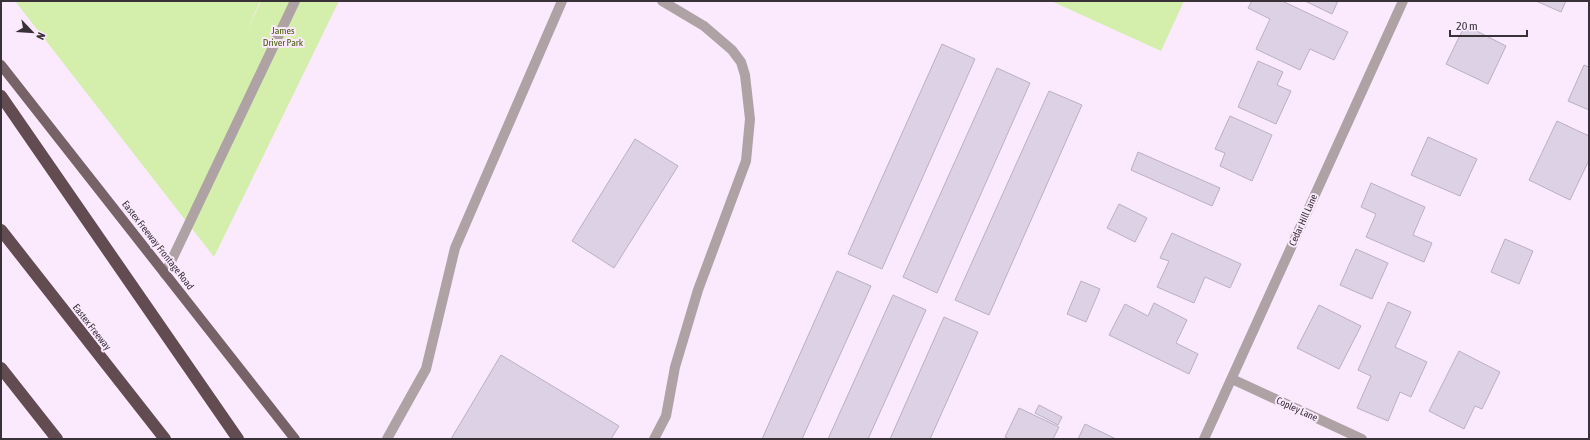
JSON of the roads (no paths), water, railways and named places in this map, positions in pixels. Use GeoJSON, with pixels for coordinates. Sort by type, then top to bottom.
{"type":"FeatureCollection","features":[{"type":"Feature","properties":{"kind":"highway"},"geometry":{"type":"LineString","coordinates":[[1,96],[238,439]]}},
{"type":"Feature","properties":{"kind":"highway","name":"Eastex Freeway"},"geometry":{"type":"LineString","coordinates":[[1,230],[165,439]]}},
{"type":"Feature","properties":{"kind":"highway"},"geometry":{"type":"LineString","coordinates":[[1,368],[57,439]]}},
{"type":"Feature","properties":{"kind":"main road","name":"Eastex Freeway Frontage Road"},"geometry":{"type":"LineString","coordinates":[[1,66],[295,439]]}},
{"type":"Feature","properties":{"kind":"street"},"geometry":{"type":"LineString","coordinates":[[165,274],[295,1]]}},
{"type":"Feature","properties":{"kind":"street"},"geometry":{"type":"LineString","coordinates":[[387,439],[426,369],[455,248],[562,1]]}},
{"type":"Feature","properties":{"kind":"street"},"geometry":{"type":"LineString","coordinates":[[654,439],[666,416],[675,367],[698,290],[746,161],[750,119],[745,75],[741,62],[732,50],[714,34],[662,1]]}},
{"type":"Feature","properties":{"kind":"street","name":"Cedar Hill Lane"},"geometry":{"type":"LineString","coordinates":[[1204,439],[1402,1]]}},
{"type":"Feature","properties":{"kind":"street","name":"Copley Lane"},"geometry":{"type":"LineString","coordinates":[[1232,379],[1362,439]]}},
{"type":"Feature","properties":{"kind":"park label","name":"James Driver Park"},"geometry":{"type":"Point","coordinates":[283,36]}}]}
